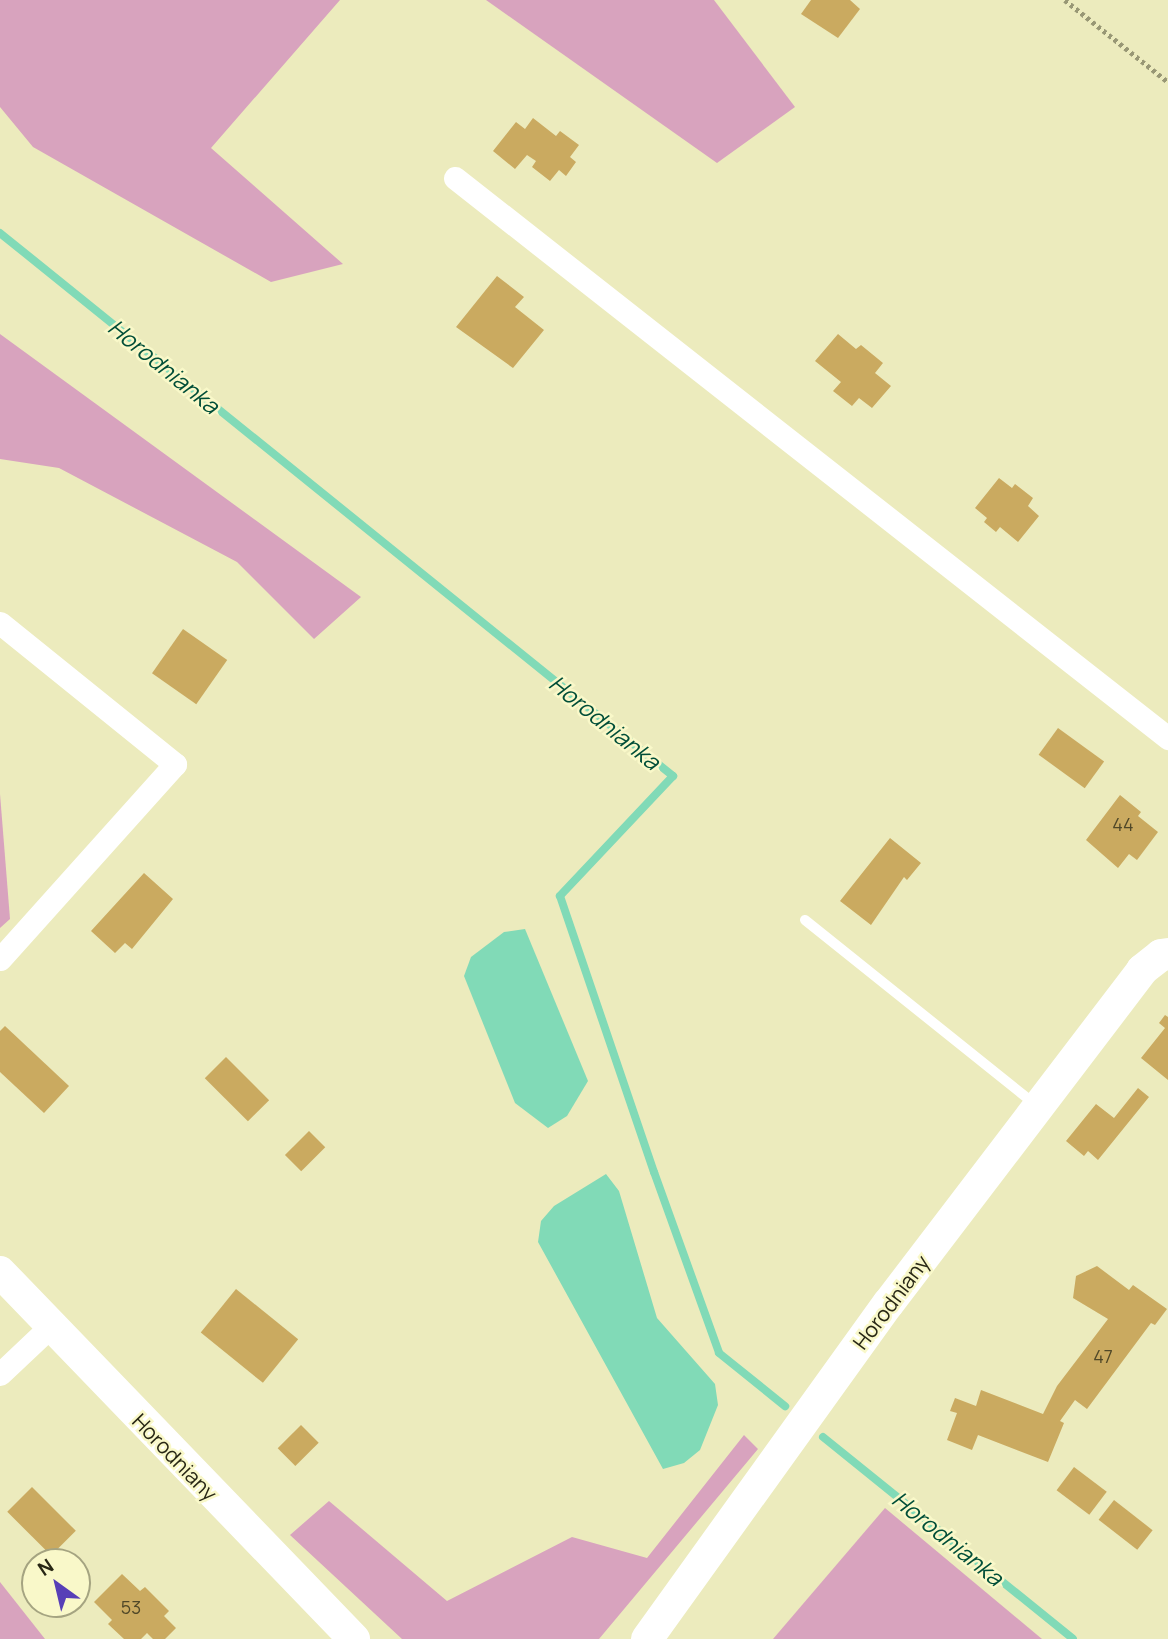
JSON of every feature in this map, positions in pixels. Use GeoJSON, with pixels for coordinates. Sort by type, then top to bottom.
{"type":"FeatureCollection","features":[{"type":"Feature","properties":{"kind":"street"},"geometry":{"type":"LineString","coordinates":[[455,178],[1168,738]]}},
{"type":"Feature","properties":{"kind":"street"},"geometry":{"type":"LineString","coordinates":[[0,623],[175,764],[0,959]]}},
{"type":"Feature","properties":{"kind":"street","name":"Horodniany"},"geometry":{"type":"LineString","coordinates":[[647,1639],[888,1304],[1038,1107],[1155,962]]}},
{"type":"Feature","properties":{"kind":"street","name":"Horodniany"},"geometry":{"type":"LineString","coordinates":[[0,1272],[354,1639]]}},
{"type":"Feature","properties":{"kind":"street"},"geometry":{"type":"LineString","coordinates":[[0,1374],[51,1326]]}},
{"type":"Feature","properties":{"kind":"lane"},"geometry":{"type":"LineString","coordinates":[[805,920],[1038,1107]]}},
{"type":"Feature","properties":{"kind":"path"},"geometry":{"type":"LineString","coordinates":[[1065,0],[1168,82]]}},
{"type":"Feature","properties":{"kind":"shaded area"},"geometry":{"type":"Polygon","coordinates":[[[0,0],[340,0],[211,148],[343,264],[271,282],[33,147],[0,107],[0,0]]]}},
{"type":"Feature","properties":{"kind":"shaded area"},"geometry":{"type":"Polygon","coordinates":[[[486,0],[714,0],[795,107],[717,163],[486,0]]]}},
{"type":"Feature","properties":{"kind":"shaded area"},"geometry":{"type":"Polygon","coordinates":[[[0,334],[361,597],[314,639],[237,562],[59,468],[0,459],[0,334]]]}},
{"type":"Feature","properties":{"kind":"shaded area"},"geometry":{"type":"Polygon","coordinates":[[[0,794],[10,919],[0,928],[0,794]]]}},
{"type":"Feature","properties":{"kind":"shaded area"},"geometry":{"type":"Polygon","coordinates":[[[525,929],[588,1081],[567,1116],[548,1128],[515,1103],[464,976],[471,957],[504,932],[525,929]]]}},
{"type":"Feature","properties":{"kind":"shaded area"},"geometry":{"type":"Polygon","coordinates":[[[606,1174],[619,1191],[657,1318],[715,1384],[718,1405],[700,1450],[684,1463],[663,1469],[538,1242],[541,1221],[554,1206],[606,1174]]]}},
{"type":"Feature","properties":{"kind":"shaded area"},"geometry":{"type":"Polygon","coordinates":[[[744,1435],[758,1449],[599,1639],[402,1639],[290,1535],[329,1501],[447,1601],[572,1537],[647,1558],[744,1435]]]}},
{"type":"Feature","properties":{"kind":"shaded area"},"geometry":{"type":"Polygon","coordinates":[[[885,1508],[1042,1639],[773,1639],[885,1508]]]}},
{"type":"Feature","properties":{"kind":"shaded area"},"geometry":{"type":"Polygon","coordinates":[[[0,1582],[21,1609],[21,1618],[28,1618],[45,1639],[0,1639],[0,1582]]]}},
{"type":"Feature","properties":{"kind":"building"},"geometry":{"type":"Polygon","coordinates":[[[811,0],[850,0],[860,9],[838,38],[801,14],[811,0]]]}},
{"type":"Feature","properties":{"kind":"building"},"geometry":{"type":"Polygon","coordinates":[[[533,118],[556,136],[560,131],[579,145],[570,157],[576,162],[566,176],[559,170],[550,181],[532,167],[536,161],[527,155],[515,169],[493,151],[516,122],[525,129],[533,118]]]}},
{"type":"Feature","properties":{"kind":"building"},"geometry":{"type":"Polygon","coordinates":[[[497,276],[524,297],[515,307],[544,330],[513,368],[456,327],[497,276]]]}},
{"type":"Feature","properties":{"kind":"building"},"geometry":{"type":"Polygon","coordinates":[[[838,334],[856,349],[861,345],[883,363],[875,373],[891,386],[872,408],[859,398],[852,406],[833,391],[841,382],[815,361],[838,334]]]}},
{"type":"Feature","properties":{"kind":"building"},"geometry":{"type":"Polygon","coordinates":[[[999,478],[1012,488],[1015,484],[1033,498],[1028,506],[1039,516],[1018,542],[1000,527],[996,532],[984,522],[987,518],[975,508],[999,478]]]}},
{"type":"Feature","properties":{"kind":"building"},"geometry":{"type":"Polygon","coordinates":[[[183,629],[227,660],[196,704],[152,673],[183,629]]]}},
{"type":"Feature","properties":{"kind":"building"},"geometry":{"type":"Polygon","coordinates":[[[1058,728],[1104,762],[1085,788],[1039,755],[1058,728]]]}},
{"type":"Feature","properties":{"kind":"building"},"geometry":{"type":"Polygon","coordinates":[[[1120,795],[1141,812],[1138,816],[1158,832],[1137,860],[1129,854],[1118,868],[1086,840],[1120,795]]]}},
{"type":"Feature","properties":{"kind":"building"},"geometry":{"type":"Polygon","coordinates":[[[890,838],[921,863],[907,880],[904,877],[871,925],[840,901],[890,838]]]}},
{"type":"Feature","properties":{"kind":"building"},"geometry":{"type":"Polygon","coordinates":[[[144,873],[173,899],[132,949],[125,943],[115,953],[91,931],[144,873]]]}},
{"type":"Feature","properties":{"kind":"building"},"geometry":{"type":"Polygon","coordinates":[[[1165,1015],[1168,1017],[1168,1080],[1141,1058],[1165,1028],[1159,1023],[1165,1015]]]}},
{"type":"Feature","properties":{"kind":"building"},"geometry":{"type":"Polygon","coordinates":[[[5,1026],[69,1086],[44,1113],[0,1072],[0,1031],[5,1026]]]}},
{"type":"Feature","properties":{"kind":"building"},"geometry":{"type":"Polygon","coordinates":[[[226,1057],[269,1100],[248,1121],[205,1078],[226,1057]]]}},
{"type":"Feature","properties":{"kind":"building"},"geometry":{"type":"Polygon","coordinates":[[[1138,1088],[1149,1097],[1098,1160],[1088,1151],[1084,1156],[1066,1141],[1096,1104],[1114,1118],[1138,1088]]]}},
{"type":"Feature","properties":{"kind":"building"},"geometry":{"type":"Polygon","coordinates":[[[309,1131],[325,1147],[301,1171],[285,1155],[309,1131]]]}},
{"type":"Feature","properties":{"kind":"building"},"geometry":{"type":"Polygon","coordinates":[[[1097,1266],[1129,1290],[1133,1285],[1167,1309],[1155,1325],[1151,1323],[1087,1409],[1075,1400],[1060,1421],[1064,1423],[1048,1462],[978,1435],[972,1450],[947,1440],[957,1413],[950,1411],[955,1398],[976,1406],[981,1390],[1043,1414],[1057,1386],[1108,1319],[1073,1298],[1076,1276],[1097,1266]]]}},
{"type":"Feature","properties":{"kind":"building"},"geometry":{"type":"Polygon","coordinates":[[[236,1289],[298,1339],[263,1383],[201,1333],[236,1289]]]}},
{"type":"Feature","properties":{"kind":"building"},"geometry":{"type":"Polygon","coordinates":[[[301,1425],[319,1443],[295,1466],[278,1448],[301,1425]]]}},
{"type":"Feature","properties":{"kind":"building"},"geometry":{"type":"Polygon","coordinates":[[[1074,1467],[1107,1492],[1089,1515],[1057,1490],[1074,1467]]]}},
{"type":"Feature","properties":{"kind":"building"},"geometry":{"type":"Polygon","coordinates":[[[32,1487],[76,1531],[59,1548],[44,1548],[7,1512],[32,1487]]]}},
{"type":"Feature","properties":{"kind":"building"},"geometry":{"type":"Polygon","coordinates":[[[1114,1500],[1153,1530],[1137,1550],[1099,1520],[1114,1500]]]}},
{"type":"Feature","properties":{"kind":"building"},"geometry":{"type":"Polygon","coordinates":[[[122,1574],[140,1591],[145,1587],[169,1611],[164,1616],[176,1628],[165,1639],[153,1639],[147,1633],[141,1639],[124,1639],[108,1624],[112,1620],[94,1602],[122,1574]]]}},
{"type":"Feature","properties":{"kind":"waterway","name":"Horodnianka"},"geometry":{"type":"LineString","coordinates":[[0,233],[673,776],[560,896],[719,1353],[785,1406]]}},
{"type":"Feature","properties":{"kind":"waterway","name":"Horodnianka"},"geometry":{"type":"LineString","coordinates":[[823,1437],[1073,1639]]}}]}
